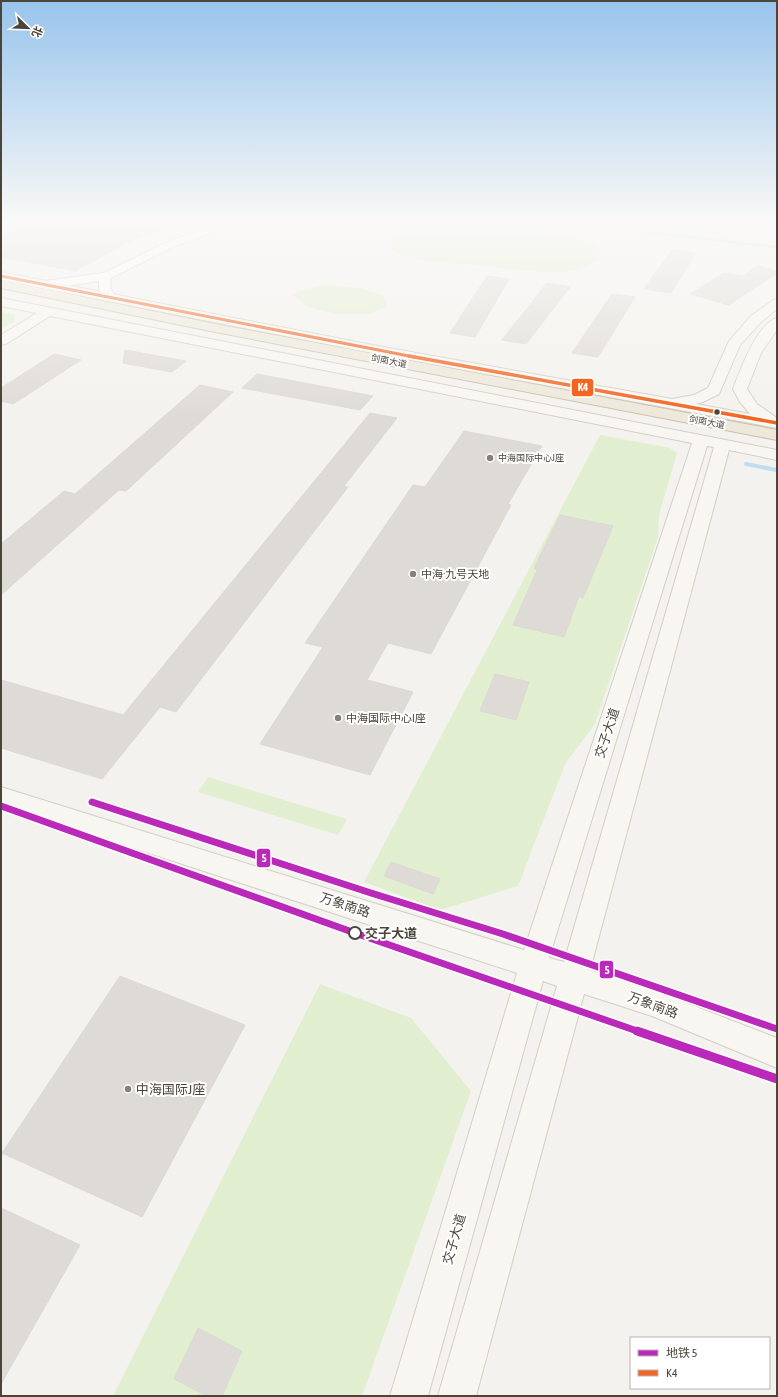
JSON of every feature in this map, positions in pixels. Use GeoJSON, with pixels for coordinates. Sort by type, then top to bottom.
{"type":"FeatureCollection","features":[{"type":"Feature","properties":{"kind":"highway","name":"剑南大道"},"geometry":{"type":"LineString","coordinates":[[26,289],[210,327],[775,427]]}},
{"type":"Feature","properties":{"kind":"highway","name":"剑南大道"},"geometry":{"type":"LineString","coordinates":[[1,293],[777,443]]}},
{"type":"Feature","properties":{"kind":"main road"},"geometry":{"type":"LineString","coordinates":[[66,289],[367,348],[674,403],[775,427]]}},
{"type":"Feature","properties":{"kind":"main road"},"geometry":{"type":"LineString","coordinates":[[1,301],[28,298]]}},
{"type":"Feature","properties":{"kind":"main road"},"geometry":{"type":"LineString","coordinates":[[1,301],[47,312],[777,455]]}},
{"type":"Feature","properties":{"kind":"main road"},"geometry":{"type":"LineString","coordinates":[[674,403],[698,399],[714,391],[734,344],[756,319],[777,302]]}},
{"type":"Feature","properties":{"kind":"main road"},"geometry":{"type":"LineString","coordinates":[[1,341],[47,312]]}},
{"type":"Feature","properties":{"kind":"main road"},"geometry":{"type":"LineString","coordinates":[[189,313],[210,327]]}},
{"type":"Feature","properties":{"kind":"main road"},"geometry":{"type":"LineString","coordinates":[[775,427],[744,400],[740,389],[756,348],[766,333],[777,322]]}},
{"type":"Feature","properties":{"kind":"main road"},"geometry":{"type":"LineString","coordinates":[[457,1396],[574,978],[712,442]]}},
{"type":"Feature","properties":{"kind":"main road","name":"交子大道"},"geometry":{"type":"LineString","coordinates":[[409,1396],[533,965],[712,442]]}},
{"type":"Feature","properties":{"kind":"main road","name":"万象南路"},"geometry":{"type":"LineString","coordinates":[[1,796],[655,1004],[777,1053]]}},
{"type":"Feature","properties":{"kind":"street"},"geometry":{"type":"LineString","coordinates":[[105,289],[110,298]]}},
{"type":"Feature","properties":{"kind":"green space"},"geometry":{"type":"Polygon","coordinates":[[[304,289],[364,289],[384,296],[387,307],[370,314],[334,314],[306,306],[293,295],[304,289]]]}},
{"type":"Feature","properties":{"kind":"green space"},"geometry":{"type":"Polygon","coordinates":[[[1,312],[14,314],[15,321],[1,329],[1,312]]]}},
{"type":"Feature","properties":{"kind":"green space"},"geometry":{"type":"Polygon","coordinates":[[[600,435],[670,448],[677,453],[659,515],[658,537],[595,724],[565,764],[518,886],[440,910],[364,882],[600,435]]]}},
{"type":"Feature","properties":{"kind":"green space"},"geometry":{"type":"Polygon","coordinates":[[[208,777],[347,819],[338,835],[198,792],[208,777]]]}},
{"type":"Feature","properties":{"kind":"green space"},"geometry":{"type":"Polygon","coordinates":[[[320,984],[411,1018],[471,1091],[362,1396],[113,1396],[320,984]]]}},
{"type":"Feature","properties":{"kind":"building"},"geometry":{"type":"Polygon","coordinates":[[[478,289],[503,289],[475,337],[450,333],[478,289]]]}},
{"type":"Feature","properties":{"kind":"building"},"geometry":{"type":"Polygon","coordinates":[[[542,289],[568,289],[526,344],[502,340],[542,289]]]}},
{"type":"Feature","properties":{"kind":"building"},"geometry":{"type":"Polygon","coordinates":[[[645,289],[673,289],[671,293],[645,289]]]}},
{"type":"Feature","properties":{"kind":"building"},"geometry":{"type":"Polygon","coordinates":[[[698,289],[753,289],[729,305],[690,294],[698,289]]]}},
{"type":"Feature","properties":{"kind":"building"},"geometry":{"type":"Polygon","coordinates":[[[612,294],[635,297],[598,357],[572,353],[612,294]]]}},
{"type":"Feature","properties":{"kind":"building"},"geometry":{"type":"Polygon","coordinates":[[[125,350],[186,361],[172,372],[123,363],[125,350]]]}},
{"type":"Feature","properties":{"kind":"building"},"geometry":{"type":"Polygon","coordinates":[[[54,354],[81,360],[13,404],[1,401],[1,388],[54,354]]]}},
{"type":"Feature","properties":{"kind":"building"},"geometry":{"type":"Polygon","coordinates":[[[257,374],[373,396],[360,410],[242,388],[257,374]]]}},
{"type":"Feature","properties":{"kind":"building"},"geometry":{"type":"Polygon","coordinates":[[[200,385],[233,392],[126,491],[119,490],[1,595],[1,544],[64,491],[75,494],[200,385]]]}},
{"type":"Feature","properties":{"kind":"building"},"geometry":{"type":"Polygon","coordinates":[[[370,413],[397,418],[344,486],[348,487],[176,712],[160,707],[102,779],[1,748],[1,680],[123,715],[370,413]]]}},
{"type":"Feature","properties":{"kind":"building"},"geometry":{"type":"Polygon","coordinates":[[[464,431],[542,446],[508,504],[511,505],[431,654],[388,643],[367,680],[413,692],[370,775],[260,744],[323,647],[305,643],[413,485],[425,487],[464,431]]]}},
{"type":"Feature","properties":{"kind":"building"},"geometry":{"type":"Polygon","coordinates":[[[560,515],[613,526],[583,598],[579,596],[564,637],[513,625],[537,570],[534,568],[560,515]]]}},
{"type":"Feature","properties":{"kind":"building"},"geometry":{"type":"Polygon","coordinates":[[[495,674],[529,682],[516,720],[480,711],[495,674]]]}},
{"type":"Feature","properties":{"kind":"building"},"geometry":{"type":"Polygon","coordinates":[[[391,862],[440,879],[433,894],[384,876],[391,862]]]}},
{"type":"Feature","properties":{"kind":"building","name":"中海国际J座"},"geometry":{"type":"Polygon","coordinates":[[[120,976],[245,1025],[142,1217],[2,1153],[120,976]]]}},
{"type":"Feature","properties":{"kind":"building"},"geometry":{"type":"Polygon","coordinates":[[[1,1208],[80,1245],[1,1384],[1,1208]]]}},
{"type":"Feature","properties":{"kind":"building"},"geometry":{"type":"Polygon","coordinates":[[[198,1328],[242,1351],[222,1396],[207,1396],[174,1379],[198,1328]]]}},
{"type":"Feature","properties":{"kind":"waterway"},"geometry":{"type":"LineString","coordinates":[[746,464],[777,470]]}},
{"type":"Feature","properties":{"kind":"metro line","name":"5"},"geometry":{"type":"LineString","coordinates":[[92,802],[371,893],[503,934],[777,1029]]}},
{"type":"Feature","properties":{"kind":"metro line","name":"5"},"geometry":{"type":"LineString","coordinates":[[1,806],[355,933],[777,1079]]}},
{"type":"Feature","properties":{"kind":"transit line","name":"K4"},"geometry":{"type":"LineString","coordinates":[[68,289],[367,348],[777,423]]}},
{"type":"Feature","properties":{"kind":"place","name":"中海国际中心J座"},"geometry":{"type":"Point","coordinates":[490,458]}},
{"type":"Feature","properties":{"kind":"place","name":"中海·九号天地"},"geometry":{"type":"Point","coordinates":[413,574]}},
{"type":"Feature","properties":{"kind":"place","name":"中海国际中心I座"},"geometry":{"type":"Point","coordinates":[338,718]}},
{"type":"Feature","properties":{"kind":"place","name":"交子大道"},"geometry":{"type":"Point","coordinates":[355,933]}},
{"type":"Feature","properties":{"kind":"place","name":"中海国际J座"},"geometry":{"type":"Point","coordinates":[128,1089]}}]}
